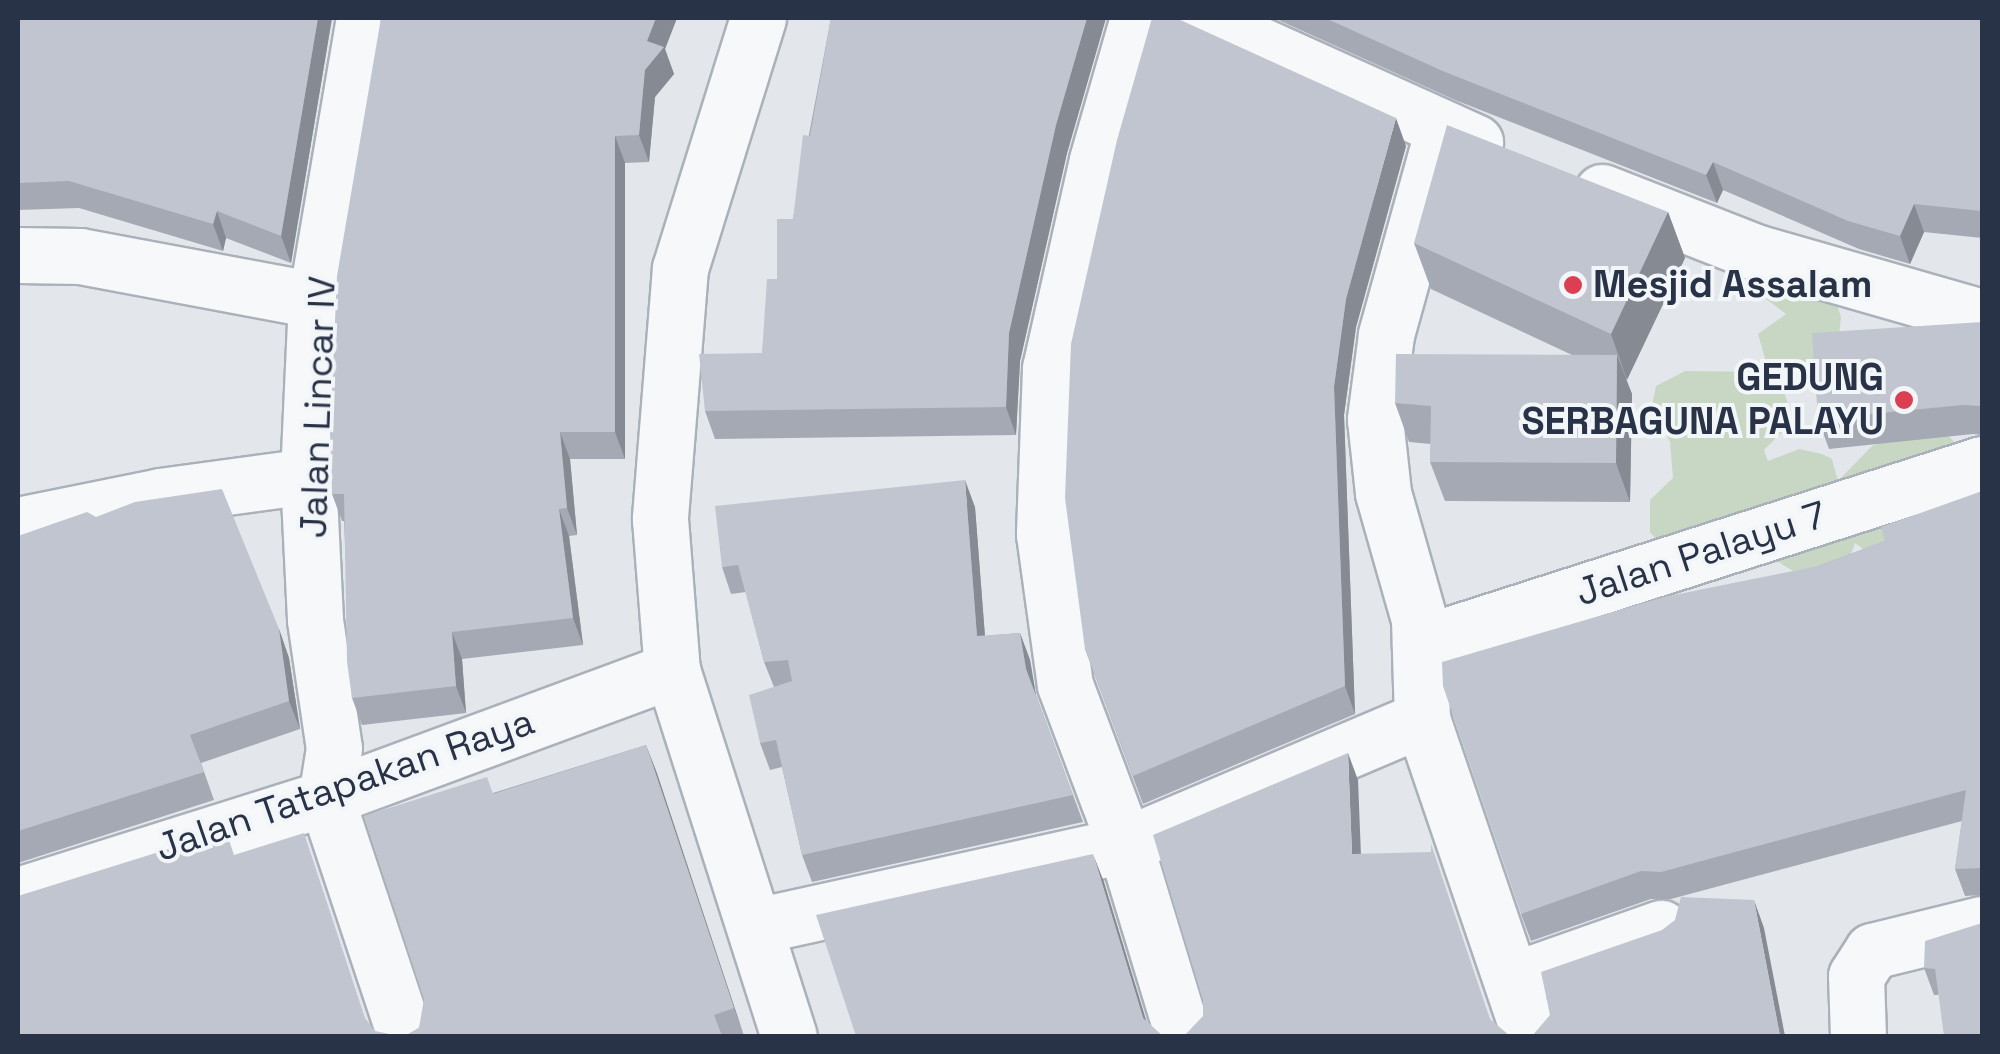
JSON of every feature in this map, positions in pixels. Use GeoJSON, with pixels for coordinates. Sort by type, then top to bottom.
{"type":"FeatureCollection","features":[{"type":"Feature","properties":{"kind":"street","name":"Jalan Lincar IV"},"geometry":{"type":"LineString","coordinates":[[326,798],[334,748],[315,620],[308,476],[316,300],[364,18]]}},
{"type":"Feature","properties":{"kind":"street"},"geometry":{"type":"LineString","coordinates":[[758,18],[680,268],[660,519],[672,670],[788,1036]]}},
{"type":"Feature","properties":{"kind":"street"},"geometry":{"type":"LineString","coordinates":[[1138,18],[1096,160],[1050,368],[1044,534],[1064,684],[1126,845],[1183,1036]]}},
{"type":"Feature","properties":{"kind":"street"},"geometry":{"type":"LineString","coordinates":[[1200,18],[1442,129],[1756,252],[1982,317]]}},
{"type":"Feature","properties":{"kind":"street"},"geometry":{"type":"LineString","coordinates":[[1442,129],[1386,335],[1375,419],[1383,494],[1399,535],[1420,644],[1422,719],[1530,1036]]}},
{"type":"Feature","properties":{"kind":"street"},"geometry":{"type":"LineString","coordinates":[[18,256],[80,256],[316,300]]}},
{"type":"Feature","properties":{"kind":"street","name":"Jalan Palayu 7"},"geometry":{"type":"LineString","coordinates":[[1420,644],[1982,464]]}},
{"type":"Feature","properties":{"kind":"street"},"geometry":{"type":"LineString","coordinates":[[18,525],[160,496],[308,476]]}},
{"type":"Feature","properties":{"kind":"street","name":"Jalan Tatapakan Raya"},"geometry":{"type":"LineString","coordinates":[[18,895],[326,798],[672,670]]}},
{"type":"Feature","properties":{"kind":"street"},"geometry":{"type":"LineString","coordinates":[[756,926],[1126,845],[1422,719]]}},
{"type":"Feature","properties":{"kind":"street"},"geometry":{"type":"LineString","coordinates":[[326,798],[405,1036]]}},
{"type":"Feature","properties":{"kind":"street"},"geometry":{"type":"LineString","coordinates":[[1858,1036],[1856,976],[1872,952],[1907,938],[1982,924]]}},
{"type":"Feature","properties":{"kind":"street"},"geometry":{"type":"LineString","coordinates":[[1513,980],[1662,928]]}},
{"type":"Feature","properties":{"kind":"green space"},"geometry":{"type":"Polygon","coordinates":[[[1758,276],[1837,305],[1841,317],[1838,346],[1823,362],[1779,375],[1793,421],[1764,450],[1768,461],[1799,449],[1822,454],[1832,459],[1838,481],[1872,446],[1895,438],[1949,436],[1982,475],[1874,557],[1855,543],[1848,562],[1793,571],[1767,555],[1657,540],[1650,532],[1650,500],[1673,478],[1670,442],[1652,406],[1656,386],[1685,371],[1762,372],[1766,362],[1758,334],[1786,314],[1761,295],[1758,276]]]}},
{"type":"Feature","properties":{"kind":"building"},"geometry":{"type":"Polygon","coordinates":[[[18,18],[318,18],[281,236],[217,211],[213,224],[69,181],[18,183],[18,18]]]}},
{"type":"Feature","properties":{"kind":"building"},"geometry":{"type":"Polygon","coordinates":[[[381,18],[656,18],[647,41],[664,47],[645,70],[639,135],[615,136],[615,432],[560,432],[567,508],[559,509],[573,618],[452,632],[456,686],[352,698],[347,662],[344,494],[332,494],[330,433],[337,276],[381,18]]]}},
{"type":"Feature","properties":{"kind":"building"},"geometry":{"type":"Polygon","coordinates":[[[831,18],[1087,18],[1056,125],[1009,333],[1006,407],[705,411],[699,354],[762,353],[767,279],[777,279],[777,219],[793,219],[803,135],[810,136],[831,18]]]}},
{"type":"Feature","properties":{"kind":"building"},"geometry":{"type":"Polygon","coordinates":[[[1152,18],[1176,18],[1396,118],[1346,299],[1334,387],[1345,686],[1133,776],[1085,649],[1065,498],[1071,344],[1117,140],[1152,18]]]}},
{"type":"Feature","properties":{"kind":"building"},"geometry":{"type":"Polygon","coordinates":[[[1325,18],[1982,18],[1982,211],[1914,204],[1900,236],[1848,221],[1713,162],[1706,175],[1445,72],[1325,18]]]}},
{"type":"Feature","properties":{"kind":"building"},"geometry":{"type":"Polygon","coordinates":[[[1447,125],[1668,212],[1611,334],[1414,243],[1447,125]]]}},
{"type":"Feature","properties":{"kind":"building","name":"GEDUNG SERBAGUNA PALAYU"},"geometry":{"type":"Polygon","coordinates":[[[1982,322],[1982,406],[1818,419],[1812,333],[1982,322]]]}},
{"type":"Feature","properties":{"kind":"building"},"geometry":{"type":"Polygon","coordinates":[[[1396,354],[1617,355],[1616,463],[1430,462],[1431,406],[1395,403],[1396,354]]]}},
{"type":"Feature","properties":{"kind":"building"},"geometry":{"type":"Polygon","coordinates":[[[965,480],[977,636],[1020,633],[1026,669],[1073,795],[802,855],[776,740],[760,743],[749,695],[792,681],[788,660],[764,662],[738,565],[722,567],[715,506],[965,480]]]}},
{"type":"Feature","properties":{"kind":"building"},"geometry":{"type":"Polygon","coordinates":[[[222,489],[279,629],[289,701],[190,735],[204,772],[18,831],[18,536],[87,512],[96,517],[135,502],[222,489]]]}},
{"type":"Feature","properties":{"kind":"building"},"geometry":{"type":"Polygon","coordinates":[[[1982,491],[1982,868],[1955,869],[1966,790],[1661,872],[1641,871],[1521,914],[1443,686],[1442,662],[1664,597],[1818,566],[1885,541],[1881,527],[1982,491]]]}},
{"type":"Feature","properties":{"kind":"building"},"geometry":{"type":"Polygon","coordinates":[[[646,745],[734,1008],[714,1015],[722,1036],[405,1036],[419,1028],[424,999],[364,816],[487,777],[493,794],[646,745]]]}},
{"type":"Feature","properties":{"kind":"building"},"geometry":{"type":"Polygon","coordinates":[[[1348,753],[1352,854],[1431,852],[1431,844],[1490,1019],[1510,1036],[1184,1036],[1203,1016],[1203,1000],[1153,835],[1348,753]]]}},
{"type":"Feature","properties":{"kind":"building"},"geometry":{"type":"Polygon","coordinates":[[[226,831],[234,855],[304,833],[365,1018],[375,1031],[399,1036],[18,1036],[18,896],[226,831]]]}},
{"type":"Feature","properties":{"kind":"building"},"geometry":{"type":"Polygon","coordinates":[[[1093,854],[1143,1018],[1163,1036],[856,1036],[816,915],[1093,854]]]}},
{"type":"Feature","properties":{"kind":"building"},"geometry":{"type":"Polygon","coordinates":[[[1681,897],[1754,900],[1780,1036],[1532,1036],[1550,1015],[1541,972],[1662,930],[1675,920],[1681,897]]]}},
{"type":"Feature","properties":{"kind":"building"},"geometry":{"type":"Polygon","coordinates":[[[1982,923],[1982,1036],[1944,1036],[1935,969],[1924,968],[1925,941],[1982,923]]]}},
{"type":"Feature","properties":{"kind":"place","name":"Mesjid Assalam"},"geometry":{"type":"Point","coordinates":[1573,285]}},
{"type":"Feature","properties":{"kind":"place","name":"GEDUNG SERBAGUNA PALAYU"},"geometry":{"type":"Point","coordinates":[1904,400]}}]}
